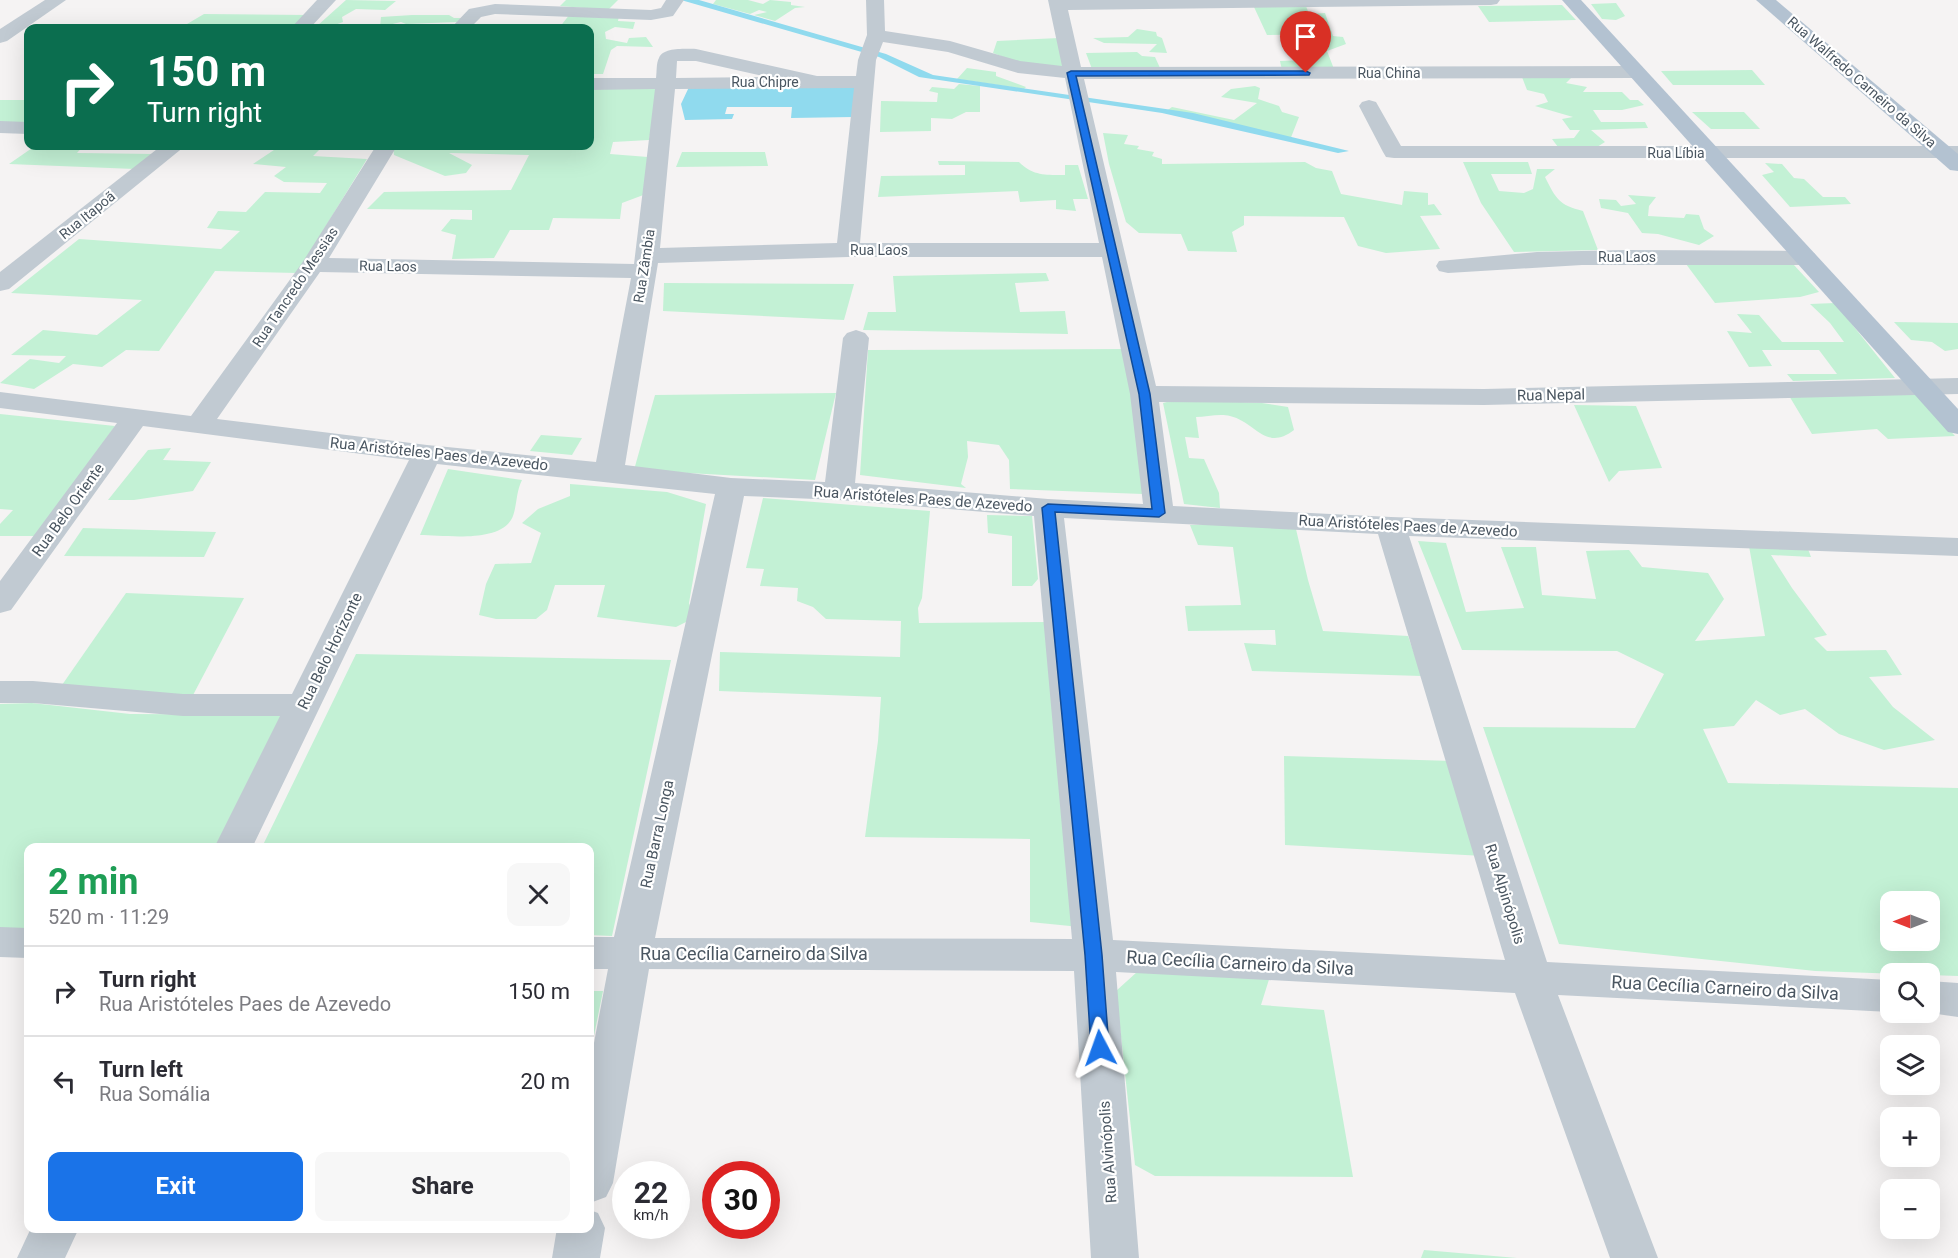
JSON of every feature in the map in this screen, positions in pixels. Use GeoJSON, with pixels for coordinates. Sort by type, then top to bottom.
{"type":"FeatureCollection","features":[{"type":"Feature","properties":{"kind":"main road"},"geometry":{"type":"LineString","coordinates":[[1571,0],[1958,426]]}},
{"type":"Feature","properties":{"kind":"main road","name":"Rua Walfredo Carneiro da Silva"},"geometry":{"type":"LineString","coordinates":[[1765,0],[1953,156]]}},
{"type":"Feature","properties":{"kind":"street"},"geometry":{"type":"LineString","coordinates":[[0,37],[57,0]]}},
{"type":"Feature","properties":{"kind":"street"},"geometry":{"type":"LineString","coordinates":[[304,24],[327,0]]}},
{"type":"Feature","properties":{"kind":"street"},"geometry":{"type":"LineString","coordinates":[[848,250],[865,82],[872,46],[875,0]]}},
{"type":"Feature","properties":{"kind":"street"},"geometry":{"type":"LineString","coordinates":[[1159,513],[1144,394],[1057,3],[1491,0]]}},
{"type":"Feature","properties":{"kind":"street"},"geometry":{"type":"LineString","coordinates":[[463,4],[483,10],[521,9],[651,15],[667,12],[675,1]]}},
{"type":"Feature","properties":{"kind":"street"},"geometry":{"type":"LineString","coordinates":[[463,24],[468,17],[483,10]]}},
{"type":"Feature","properties":{"kind":"street","name":"Rua China"},"geometry":{"type":"LineString","coordinates":[[872,46],[950,47],[1018,68],[1071,73],[1635,72]]}},
{"type":"Feature","properties":{"kind":"street","name":"Rua Zâmbia"},"geometry":{"type":"LineString","coordinates":[[609,472],[645,263],[668,58],[678,55],[696,55],[816,82]]}},
{"type":"Feature","properties":{"kind":"street","name":"Rua Chipre"},"geometry":{"type":"LineString","coordinates":[[594,84],[865,82]]}},
{"type":"Feature","properties":{"kind":"street","name":"Rua Líbia"},"geometry":{"type":"LineString","coordinates":[[1369,106],[1394,152],[1953,156]]}},
{"type":"Feature","properties":{"kind":"street"},"geometry":{"type":"LineString","coordinates":[[0,127],[24,128]]}},
{"type":"Feature","properties":{"kind":"street","name":"Rua Itapoã"},"geometry":{"type":"LineString","coordinates":[[0,284],[169,150]]}},
{"type":"Feature","properties":{"kind":"street","name":"Rua Tancredo Messias"},"geometry":{"type":"LineString","coordinates":[[198,426],[313,264],[384,150]]}},
{"type":"Feature","properties":{"kind":"street","name":"Rua Laos"},"geometry":{"type":"LineString","coordinates":[[313,264],[645,263],[848,250],[1112,250]]}},
{"type":"Feature","properties":{"kind":"street","name":"Rua Laos"},"geometry":{"type":"LineString","coordinates":[[1448,266],[1603,257],[1806,258]]}},
{"type":"Feature","properties":{"kind":"street"},"geometry":{"type":"LineString","coordinates":[[839,491],[856,338]]}},
{"type":"Feature","properties":{"kind":"street","name":"Rua Nepal"},"geometry":{"type":"LineString","coordinates":[[1144,394],[1484,397],[1958,386]]}},
{"type":"Feature","properties":{"kind":"street","name":"Rua Aristóteles Paes de Azevedo"},"geometry":{"type":"LineString","coordinates":[[0,400],[427,454],[609,472],[730,487],[839,491],[1048,508],[1391,526],[1958,547]]}},
{"type":"Feature","properties":{"kind":"street","name":"Rua Belo Oriente"},"geometry":{"type":"LineString","coordinates":[[0,603],[135,418]]}},
{"type":"Feature","properties":{"kind":"street","name":"Rua Belo Horizonte"},"geometry":{"type":"LineString","coordinates":[[235,843],[427,454]]}},
{"type":"Feature","properties":{"kind":"street","name":"Rua Barra Longa"},"geometry":{"type":"LineString","coordinates":[[594,1161],[631,954],[730,487]]}},
{"type":"Feature","properties":{"kind":"street","name":"Rua Alvinópolis"},"geometry":{"type":"LineString","coordinates":[[1048,508],[1094,955],[1115,1258]]}},
{"type":"Feature","properties":{"kind":"street","name":"Rua Alpinópolis"},"geometry":{"type":"LineString","coordinates":[[1391,526],[1531,978],[1634,1258]]}},
{"type":"Feature","properties":{"kind":"street"},"geometry":{"type":"LineString","coordinates":[[0,692],[33,692],[183,705],[303,705]]}},
{"type":"Feature","properties":{"kind":"street"},"geometry":{"type":"LineString","coordinates":[[0,942],[24,943]]}},
{"type":"Feature","properties":{"kind":"street","name":"Rua Cecília Carneiro da Silva"},"geometry":{"type":"LineString","coordinates":[[594,953],[1094,955],[1880,995]]}},
{"type":"Feature","properties":{"kind":"street"},"geometry":{"type":"LineString","coordinates":[[1940,999],[1958,1000]]}},
{"type":"Feature","properties":{"kind":"street"},"geometry":{"type":"LineString","coordinates":[[41,1258],[53,1233]]}},
{"type":"Feature","properties":{"kind":"street"},"geometry":{"type":"LineString","coordinates":[[576,1258],[580,1233]]}},
{"type":"Feature","properties":{"kind":"green space"},"geometry":{"type":"Polygon","coordinates":[[[346,0],[396,1],[385,10],[356,9],[342,17],[343,22],[319,24],[346,0]]]}},
{"type":"Feature","properties":{"kind":"green space"},"geometry":{"type":"Polygon","coordinates":[[[566,0],[618,0],[608,10],[560,6],[566,0]]]}},
{"type":"Feature","properties":{"kind":"green space"},"geometry":{"type":"Polygon","coordinates":[[[716,0],[748,0],[763,4],[770,0],[791,2],[791,5],[805,7],[795,8],[775,21],[754,15],[767,12],[759,10],[750,14],[713,4],[716,0]]]}},
{"type":"Feature","properties":{"kind":"green space"},"geometry":{"type":"Polygon","coordinates":[[[1616,3],[1625,16],[1616,20],[1602,19],[1591,4],[1616,3]]]}},
{"type":"Feature","properties":{"kind":"green space"},"geometry":{"type":"Polygon","coordinates":[[[1562,5],[1576,20],[1489,22],[1478,6],[1562,5]]]}},
{"type":"Feature","properties":{"kind":"green space"},"geometry":{"type":"Polygon","coordinates":[[[1306,6],[1309,14],[1325,13],[1333,36],[1343,37],[1346,44],[1327,51],[1334,69],[1282,70],[1280,61],[1308,60],[1312,51],[1299,40],[1319,39],[1316,34],[1267,35],[1254,7],[1306,6]]]}},
{"type":"Feature","properties":{"kind":"green space"},"geometry":{"type":"Polygon","coordinates":[[[204,14],[306,15],[296,24],[187,24],[204,14]]]}},
{"type":"Feature","properties":{"kind":"green space"},"geometry":{"type":"Polygon","coordinates":[[[570,14],[619,16],[618,21],[635,22],[633,29],[615,27],[605,32],[606,39],[627,43],[629,38],[646,37],[653,47],[617,46],[611,50],[603,74],[594,74],[594,24],[562,24],[570,14]]]}},
{"type":"Feature","properties":{"kind":"green space"},"geometry":{"type":"Polygon","coordinates":[[[449,15],[462,18],[457,22],[380,24],[381,17],[449,15]]]}},
{"type":"Feature","properties":{"kind":"green space"},"geometry":{"type":"Polygon","coordinates":[[[1137,29],[1156,32],[1157,36],[1162,38],[1167,53],[1149,52],[1157,44],[1104,43],[1093,38],[1128,37],[1137,29]]]}},
{"type":"Feature","properties":{"kind":"green space"},"geometry":{"type":"Polygon","coordinates":[[[1059,38],[1065,67],[1027,66],[993,53],[997,41],[1059,38]]]}},
{"type":"Feature","properties":{"kind":"green space"},"geometry":{"type":"Polygon","coordinates":[[[1137,52],[1142,56],[1155,57],[1160,68],[1092,69],[1086,53],[1137,52]]]}},
{"type":"Feature","properties":{"kind":"green space"},"geometry":{"type":"Polygon","coordinates":[[[967,68],[996,72],[996,76],[1026,87],[1024,89],[957,79],[967,68]]]}},
{"type":"Feature","properties":{"kind":"green space"},"geometry":{"type":"Polygon","coordinates":[[[1752,70],[1765,85],[1673,85],[1661,71],[1752,70]]]}},
{"type":"Feature","properties":{"kind":"green space"},"geometry":{"type":"Polygon","coordinates":[[[1522,77],[1572,77],[1566,83],[1587,87],[1583,92],[1622,92],[1630,100],[1638,100],[1644,105],[1622,110],[1593,110],[1601,122],[1645,122],[1648,128],[1591,130],[1605,142],[1597,147],[1558,147],[1552,139],[1574,138],[1580,130],[1570,130],[1562,119],[1573,117],[1535,106],[1548,102],[1544,94],[1527,90],[1522,77]]]}},
{"type":"Feature","properties":{"kind":"green space"},"geometry":{"type":"Polygon","coordinates":[[[959,84],[980,86],[980,112],[966,112],[952,119],[931,118],[931,131],[880,132],[881,101],[937,102],[938,93],[929,91],[932,87],[954,89],[959,84]]]}},
{"type":"Feature","properties":{"kind":"green space"},"geometry":{"type":"Polygon","coordinates":[[[1255,86],[1260,88],[1258,99],[1279,106],[1282,112],[1299,117],[1290,140],[1165,112],[1172,107],[1234,120],[1257,103],[1221,97],[1231,89],[1255,86]]]}},
{"type":"Feature","properties":{"kind":"green space"},"geometry":{"type":"Polygon","coordinates":[[[594,87],[659,87],[649,140],[613,142],[610,154],[648,157],[646,194],[622,203],[620,219],[553,218],[549,230],[510,230],[494,258],[452,259],[456,235],[441,231],[451,219],[472,220],[472,210],[367,209],[384,192],[511,190],[529,155],[449,153],[472,165],[466,173],[445,176],[394,155],[393,150],[594,150],[594,87]]]}},
{"type":"Feature","properties":{"kind":"green space"},"geometry":{"type":"Polygon","coordinates":[[[0,100],[24,100],[24,126],[0,125],[0,100]]]}},
{"type":"Feature","properties":{"kind":"green space"},"geometry":{"type":"Polygon","coordinates":[[[1692,112],[1744,112],[1760,129],[1711,129],[1692,112]]]}},
{"type":"Feature","properties":{"kind":"green space"},"geometry":{"type":"Polygon","coordinates":[[[1103,133],[1128,135],[1124,144],[1139,146],[1137,149],[1154,152],[1152,156],[1162,159],[1162,164],[1305,162],[1316,168],[1332,171],[1341,194],[1402,205],[1404,191],[1428,193],[1428,205],[1434,204],[1442,215],[1420,216],[1440,249],[1386,253],[1358,246],[1344,217],[1244,216],[1244,225],[1232,232],[1237,252],[1188,251],[1181,234],[1139,233],[1126,222],[1109,164],[1103,133]]]}},
{"type":"Feature","properties":{"kind":"green space"},"geometry":{"type":"Polygon","coordinates":[[[29,150],[156,154],[135,169],[9,164],[29,150]]]}},
{"type":"Feature","properties":{"kind":"green space"},"geometry":{"type":"Polygon","coordinates":[[[274,150],[319,150],[313,156],[367,159],[297,273],[215,271],[159,351],[126,350],[102,367],[73,364],[34,389],[0,383],[30,359],[59,363],[66,356],[11,355],[43,330],[97,335],[142,300],[11,293],[79,239],[221,249],[240,231],[207,228],[218,211],[246,212],[265,192],[320,193],[327,183],[284,182],[274,176],[286,167],[253,164],[274,150]]]}},
{"type":"Feature","properties":{"kind":"green space"},"geometry":{"type":"Polygon","coordinates":[[[682,152],[765,152],[768,166],[676,167],[682,152]]]}},
{"type":"Feature","properties":{"kind":"green space"},"geometry":{"type":"Polygon","coordinates":[[[938,161],[1019,162],[1029,170],[1052,175],[1065,175],[1065,165],[1078,165],[1088,199],[1073,199],[1076,211],[1056,209],[1056,200],[1020,202],[1018,191],[878,197],[881,176],[965,175],[965,165],[939,165],[938,161]]]}},
{"type":"Feature","properties":{"kind":"green space"},"geometry":{"type":"Polygon","coordinates":[[[1463,162],[1528,162],[1532,174],[1491,174],[1499,191],[1524,193],[1533,189],[1537,169],[1555,169],[1545,177],[1549,185],[1559,200],[1583,211],[1598,250],[1514,252],[1481,203],[1463,162]]]}},
{"type":"Feature","properties":{"kind":"green space"},"geometry":{"type":"Polygon","coordinates":[[[1765,163],[1782,164],[1794,178],[1804,179],[1823,197],[1845,197],[1851,204],[1790,207],[1762,175],[1774,172],[1765,163]]]}},
{"type":"Feature","properties":{"kind":"green space"},"geometry":{"type":"Polygon","coordinates":[[[1628,195],[1656,197],[1649,206],[1648,216],[1684,218],[1686,214],[1699,215],[1704,229],[1714,236],[1699,245],[1658,234],[1642,233],[1628,213],[1601,208],[1599,199],[1616,200],[1621,206],[1636,204],[1628,195]]]}},
{"type":"Feature","properties":{"kind":"green space"},"geometry":{"type":"Polygon","coordinates":[[[1686,264],[1793,264],[1819,292],[1800,297],[1715,303],[1686,264]]]}},
{"type":"Feature","properties":{"kind":"green space"},"geometry":{"type":"Polygon","coordinates":[[[1046,273],[1049,281],[1015,283],[1020,312],[1065,311],[1068,334],[863,330],[868,312],[896,312],[893,276],[1046,273]]]}},
{"type":"Feature","properties":{"kind":"green space"},"geometry":{"type":"Polygon","coordinates":[[[664,283],[854,284],[844,320],[663,311],[664,283]]]}},
{"type":"Feature","properties":{"kind":"green space"},"geometry":{"type":"Polygon","coordinates":[[[1835,303],[1895,378],[1793,381],[1787,374],[1837,374],[1819,350],[1762,350],[1772,366],[1749,367],[1727,331],[1752,333],[1737,314],[1759,315],[1782,342],[1844,342],[1830,323],[1810,304],[1835,303]]]}},
{"type":"Feature","properties":{"kind":"green space"},"geometry":{"type":"Polygon","coordinates":[[[1894,322],[1958,323],[1958,349],[1945,351],[1932,342],[1911,340],[1894,322]]]}},
{"type":"Feature","properties":{"kind":"green space"},"geometry":{"type":"Polygon","coordinates":[[[1128,349],[1143,494],[1010,489],[1009,460],[999,445],[967,441],[968,457],[961,484],[966,488],[860,475],[868,350],[1128,349]]]}},
{"type":"Feature","properties":{"kind":"green space"},"geometry":{"type":"Polygon","coordinates":[[[836,393],[815,480],[634,470],[655,395],[836,393]]]}},
{"type":"Feature","properties":{"kind":"green space"},"geometry":{"type":"Polygon","coordinates":[[[1788,394],[1917,394],[1955,436],[1888,439],[1877,429],[1812,434],[1788,394]]]}},
{"type":"Feature","properties":{"kind":"green space"},"geometry":{"type":"Polygon","coordinates":[[[1179,399],[1262,403],[1288,407],[1294,430],[1275,438],[1261,434],[1239,419],[1230,416],[1196,417],[1199,438],[1185,437],[1189,458],[1204,459],[1219,493],[1220,508],[1184,504],[1163,403],[1179,399]]]}},
{"type":"Feature","properties":{"kind":"green space"},"geometry":{"type":"Polygon","coordinates":[[[1574,405],[1636,406],[1662,468],[1619,471],[1609,482],[1574,405]]]}},
{"type":"Feature","properties":{"kind":"green space"},"geometry":{"type":"Polygon","coordinates":[[[0,414],[115,426],[37,536],[0,536],[0,524],[13,510],[0,509],[0,414]]]}},
{"type":"Feature","properties":{"kind":"green space"},"geometry":{"type":"Polygon","coordinates":[[[541,435],[582,438],[572,455],[530,451],[541,435]]]}},
{"type":"Feature","properties":{"kind":"green space"},"geometry":{"type":"Polygon","coordinates":[[[171,448],[163,460],[211,462],[193,491],[134,500],[108,500],[148,450],[171,448]]]}},
{"type":"Feature","properties":{"kind":"green space"},"geometry":{"type":"Polygon","coordinates":[[[448,469],[522,480],[513,516],[507,525],[497,531],[472,536],[420,535],[448,469]]]}},
{"type":"Feature","properties":{"kind":"green space"},"geometry":{"type":"Polygon","coordinates":[[[570,484],[667,492],[706,504],[689,603],[694,618],[676,627],[597,617],[605,585],[555,585],[547,610],[536,619],[496,619],[479,615],[486,584],[495,564],[531,563],[541,533],[522,523],[538,509],[570,496],[570,484]]]}},
{"type":"Feature","properties":{"kind":"green space"},"geometry":{"type":"Polygon","coordinates":[[[763,498],[930,511],[922,598],[918,608],[919,623],[1049,622],[1080,927],[1030,922],[1030,839],[865,837],[878,741],[881,697],[719,691],[720,652],[900,657],[901,621],[826,619],[813,607],[797,601],[798,588],[760,586],[764,569],[746,568],[763,498]]]}},
{"type":"Feature","properties":{"kind":"green space"},"geometry":{"type":"Polygon","coordinates":[[[987,515],[1032,516],[1038,579],[1032,586],[1012,586],[1012,536],[988,533],[987,515]]]}},
{"type":"Feature","properties":{"kind":"green space"},"geometry":{"type":"Polygon","coordinates":[[[1190,525],[1295,525],[1323,631],[1408,636],[1422,676],[1252,671],[1244,643],[1276,645],[1275,630],[1188,631],[1185,606],[1241,605],[1233,547],[1198,545],[1190,525]]]}},
{"type":"Feature","properties":{"kind":"green space"},"geometry":{"type":"Polygon","coordinates":[[[83,528],[216,532],[204,557],[64,556],[83,528]]]}},
{"type":"Feature","properties":{"kind":"green space"},"geometry":{"type":"Polygon","coordinates":[[[1418,541],[1446,543],[1466,612],[1524,608],[1501,547],[1536,547],[1542,595],[1596,599],[1586,551],[1629,550],[1642,567],[1708,573],[1724,599],[1695,641],[1765,636],[1749,546],[1808,549],[1811,557],[1771,555],[1827,635],[1814,638],[1827,651],[1886,650],[1902,675],[1869,677],[1893,707],[1935,740],[1884,750],[1839,734],[1805,709],[1780,715],[1756,700],[1734,726],[1703,729],[1728,783],[1958,788],[1958,976],[1940,975],[1940,963],[1880,963],[1880,973],[1815,971],[1559,944],[1483,727],[1635,728],[1664,674],[1617,651],[1462,650],[1418,541]]]}},
{"type":"Feature","properties":{"kind":"green space"},"geometry":{"type":"Polygon","coordinates":[[[126,593],[244,598],[192,697],[62,685],[126,593]]]}},
{"type":"Feature","properties":{"kind":"green space"},"geometry":{"type":"Polygon","coordinates":[[[356,654],[671,660],[612,936],[594,935],[594,843],[264,843],[356,654]]]}},
{"type":"Feature","properties":{"kind":"green space"},"geometry":{"type":"Polygon","coordinates":[[[32,703],[130,714],[285,715],[217,843],[24,843],[24,930],[0,929],[0,704],[32,703]]]}},
{"type":"Feature","properties":{"kind":"green space"},"geometry":{"type":"Polygon","coordinates":[[[1284,756],[1453,761],[1483,856],[1285,845],[1284,756]]]}},
{"type":"Feature","properties":{"kind":"green space"},"geometry":{"type":"Polygon","coordinates":[[[1137,972],[1271,973],[1261,1005],[1324,1010],[1353,1177],[1155,1176],[1135,1165],[1116,991],[1137,972]]]}},
{"type":"Feature","properties":{"kind":"green space"},"geometry":{"type":"Polygon","coordinates":[[[594,991],[603,991],[594,1035],[594,991]]]}},
{"type":"Feature","properties":{"kind":"green space"},"geometry":{"type":"Polygon","coordinates":[[[1424,1250],[1517,1258],[1421,1258],[1424,1250]]]}},
{"type":"Feature","properties":{"kind":"water"},"geometry":{"type":"Polygon","coordinates":[[[681,0],[699,0],[886,54],[933,75],[1193,113],[1349,151],[1338,153],[1162,113],[919,77],[879,57],[681,0]]]}},
{"type":"Feature","properties":{"kind":"water"},"geometry":{"type":"Polygon","coordinates":[[[860,83],[853,117],[791,118],[792,107],[727,107],[725,114],[734,114],[732,119],[685,120],[681,104],[689,87],[860,83]]]}},
{"type":"Feature","properties":{"kind":"route"},"geometry":{"type":"LineString","coordinates":[[1100,1048],[1094,955],[1048,508],[1159,513],[1144,394],[1071,73],[1306,73]]}}]}
